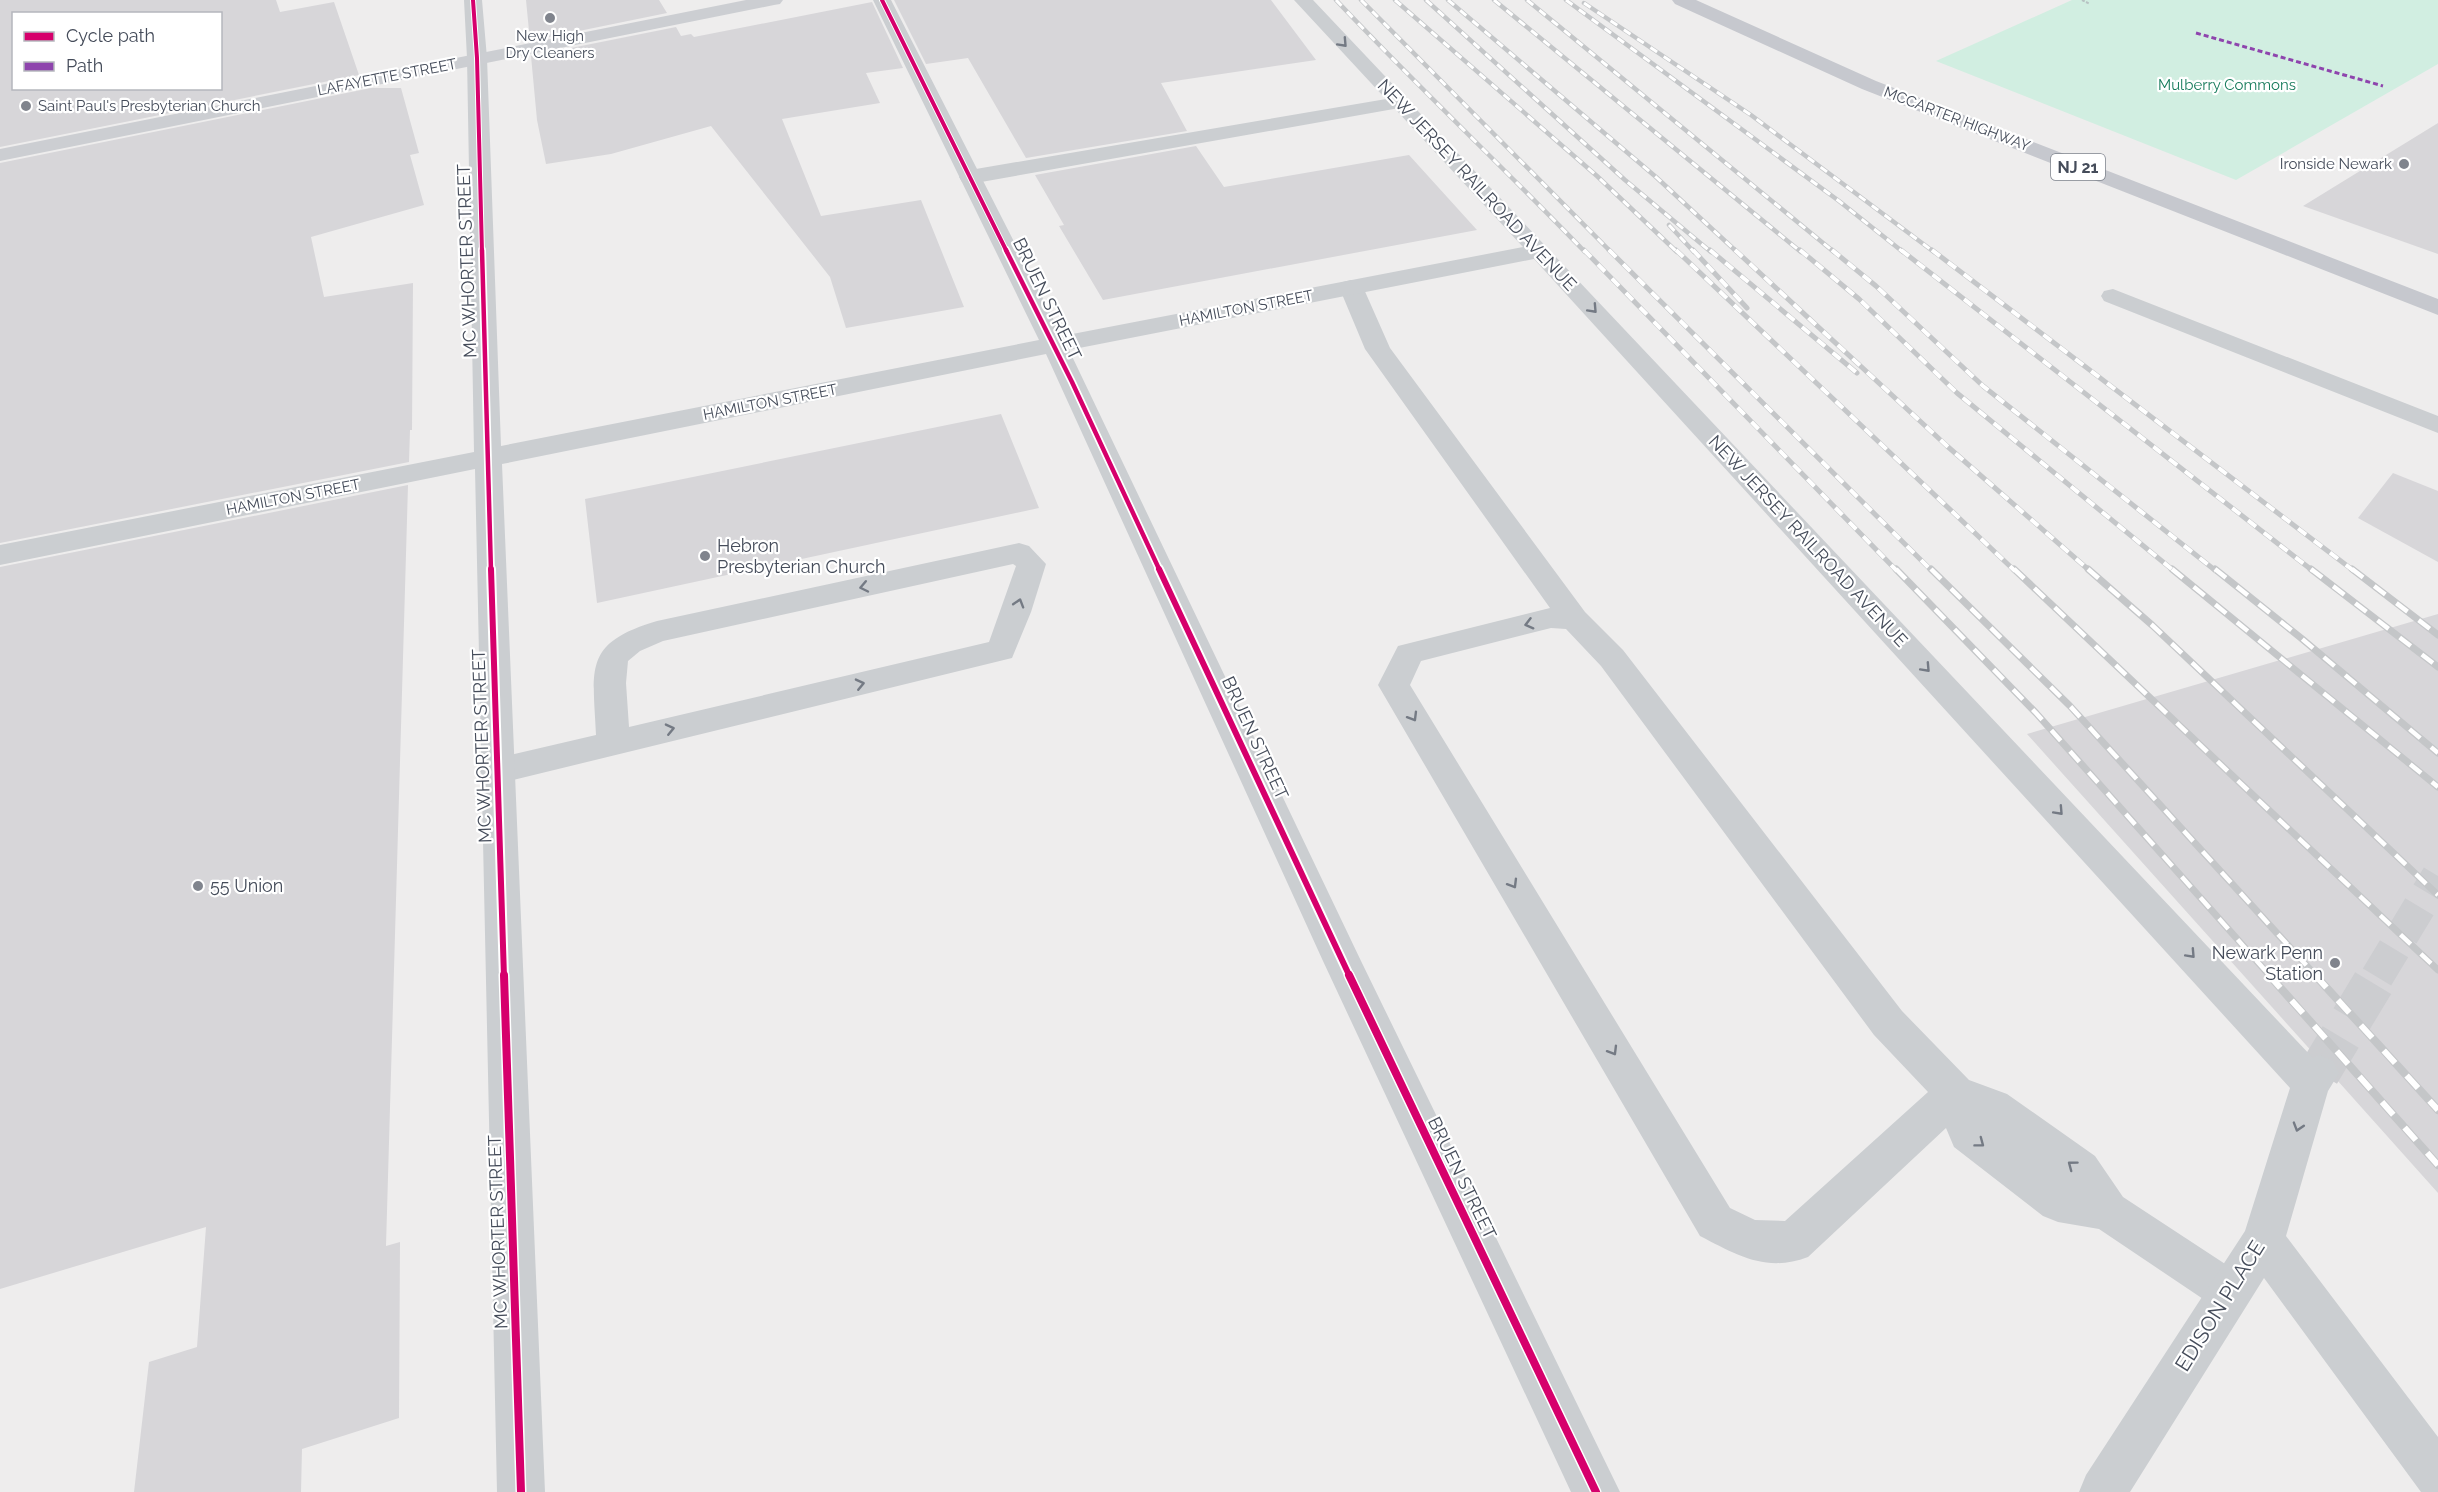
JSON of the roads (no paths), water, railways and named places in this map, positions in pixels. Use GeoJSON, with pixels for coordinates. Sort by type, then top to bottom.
{"type":"FeatureCollection","features":[{"type":"Feature","properties":{"kind":"main road","name":"MCCARTER HIGHWAY"},"geometry":{"type":"LineString","coordinates":[[1681,0],[1869,85],[2438,308]]}},
{"type":"Feature","properties":{"kind":"street","name":"MC WHORTER STREET"},"geometry":{"type":"LineString","coordinates":[[473,0],[477,58],[497,771],[521,1492]]}},
{"type":"Feature","properties":{"kind":"street","name":"LAFAYETTE STREET"},"geometry":{"type":"LineString","coordinates":[[0,155],[774,0]]}},
{"type":"Feature","properties":{"kind":"street","name":"BRUEN STREET"},"geometry":{"type":"LineString","coordinates":[[882,0],[1054,345],[1342,961],[1596,1492]]}},
{"type":"Feature","properties":{"kind":"street","name":"NEW JERSEY RAILROAD AVENUE"},"geometry":{"type":"LineString","coordinates":[[1303,0],[2315,1078]]}},
{"type":"Feature","properties":{"kind":"street"},"geometry":{"type":"LineString","coordinates":[[970,177],[1398,103]]}},
{"type":"Feature","properties":{"kind":"street","name":"HAMILTON STREET"},"geometry":{"type":"LineString","coordinates":[[0,555],[1539,251]]}},
{"type":"Feature","properties":{"kind":"street"},"geometry":{"type":"LineString","coordinates":[[1351,287],[1378,349],[1574,619],[1612,658],[1888,1023],[1955,1092],[1968,1134],[2058,1202],[2108,1211],[2230,1292]]}},
{"type":"Feature","properties":{"kind":"street"},"geometry":{"type":"LineString","coordinates":[[2113,296],[2438,425]]}},
{"type":"Feature","properties":{"kind":"street"},"geometry":{"type":"LineString","coordinates":[[497,771],[1000,650],[1016,612],[1031,564],[1019,553],[657,632],[634,640],[615,654],[611,670],[613,743]]}},
{"type":"Feature","properties":{"kind":"street"},"geometry":{"type":"LineString","coordinates":[[1574,619],[1551,618],[1409,654],[1394,685],[1716,1222],[1752,1241],[1793,1242],[1955,1092]]}},
{"type":"Feature","properties":{"kind":"street","name":"EDISON PLACE"},"geometry":{"type":"LineString","coordinates":[[2103,1492],[2263,1241],[2315,1078]]}},
{"type":"Feature","properties":{"kind":"street"},"geometry":{"type":"LineString","coordinates":[[2263,1241],[2438,1476]]}},
{"type":"Feature","properties":{"kind":"tunnel"},"geometry":{"type":"LineString","coordinates":[[2377,977],[2438,876]]}},
{"type":"Feature","properties":{"kind":"tunnel"},"geometry":{"type":"LineString","coordinates":[[2319,1073],[2378,975]]}},
{"type":"Feature","properties":{"kind":"railway"},"geometry":{"type":"LineString","coordinates":[[1336,0],[1585,252]]}},
{"type":"Feature","properties":{"kind":"railway"},"geometry":{"type":"LineString","coordinates":[[1361,0],[1610,251]]}},
{"type":"Feature","properties":{"kind":"railway"},"geometry":{"type":"LineString","coordinates":[[1395,0],[1597,176],[1677,252]]}},
{"type":"Feature","properties":{"kind":"railway"},"geometry":{"type":"LineString","coordinates":[[1426,0],[1625,180],[1711,252]]}},
{"type":"Feature","properties":{"kind":"railway"},"geometry":{"type":"LineString","coordinates":[[1448,0],[1656,177],[1737,252]]}},
{"type":"Feature","properties":{"kind":"railway"},"geometry":{"type":"LineString","coordinates":[[1494,0],[1801,252]]}},
{"type":"Feature","properties":{"kind":"railway"},"geometry":{"type":"LineString","coordinates":[[1527,0],[1834,252]]}},
{"type":"Feature","properties":{"kind":"railway"},"geometry":{"type":"LineString","coordinates":[[1566,0],[1839,201],[1903,252]]}},
{"type":"Feature","properties":{"kind":"railway"},"geometry":{"type":"LineString","coordinates":[[1584,3],[1751,115],[1934,252]]}},
{"type":"Feature","properties":{"kind":"railway"},"geometry":{"type":"LineString","coordinates":[[1669,225],[1694,252]]}},
{"type":"Feature","properties":{"kind":"railway"},"geometry":{"type":"LineString","coordinates":[[1584,250],[1897,571]]}},
{"type":"Feature","properties":{"kind":"railway"},"geometry":{"type":"LineString","coordinates":[[1676,250],[2015,571]]}},
{"type":"Feature","properties":{"kind":"railway"},"geometry":{"type":"LineString","coordinates":[[1693,250],[1747,308]]}},
{"type":"Feature","properties":{"kind":"railway"},"geometry":{"type":"LineString","coordinates":[[1710,250],[1857,373]]}},
{"type":"Feature","properties":{"kind":"railway"},"geometry":{"type":"LineString","coordinates":[[1735,250],[1947,446],[2090,571]]}},
{"type":"Feature","properties":{"kind":"railway"},"geometry":{"type":"LineString","coordinates":[[1800,250],[1859,299],[1957,393],[2174,571]]}},
{"type":"Feature","properties":{"kind":"railway"},"geometry":{"type":"LineString","coordinates":[[1832,250],[1876,286],[1983,386],[2216,571]]}},
{"type":"Feature","properties":{"kind":"railway"},"geometry":{"type":"LineString","coordinates":[[1901,250],[2313,571]]}},
{"type":"Feature","properties":{"kind":"railway"},"geometry":{"type":"LineString","coordinates":[[1932,250],[2354,571]]}},
{"type":"Feature","properties":{"kind":"railway"},"geometry":{"type":"LineString","coordinates":[[1610,251],[1932,571]]}},
{"type":"Feature","properties":{"kind":"railway"},"geometry":{"type":"LineString","coordinates":[[1896,569],[2036,713],[2271,977]]}},
{"type":"Feature","properties":{"kind":"railway"},"geometry":{"type":"LineString","coordinates":[[1931,569],[2070,706],[2317,977]]}},
{"type":"Feature","properties":{"kind":"railway"},"geometry":{"type":"LineString","coordinates":[[2014,569],[2438,970]]}},
{"type":"Feature","properties":{"kind":"railway"},"geometry":{"type":"LineString","coordinates":[[2088,569],[2152,625],[2438,895]]}},
{"type":"Feature","properties":{"kind":"railway"},"geometry":{"type":"LineString","coordinates":[[2172,569],[2438,787]]}},
{"type":"Feature","properties":{"kind":"railway"},"geometry":{"type":"LineString","coordinates":[[2215,569],[2438,753]]}},
{"type":"Feature","properties":{"kind":"railway"},"geometry":{"type":"LineString","coordinates":[[2311,569],[2438,667]]}},
{"type":"Feature","properties":{"kind":"railway"},"geometry":{"type":"LineString","coordinates":[[2352,569],[2438,635]]}},
{"type":"Feature","properties":{"kind":"railway"},"geometry":{"type":"LineString","coordinates":[[2269,975],[2438,1165]]}},
{"type":"Feature","properties":{"kind":"railway"},"geometry":{"type":"LineString","coordinates":[[2315,975],[2438,1110]]}},
{"type":"Feature","properties":{"kind":"place","name":"New High Dry Cleaners"},"geometry":{"type":"Point","coordinates":[550,18]}},
{"type":"Feature","properties":{"kind":"place","name":"Saint Paul's Presbyterian Church"},"geometry":{"type":"Point","coordinates":[26,106]}},
{"type":"Feature","properties":{"kind":"place","name":"Ironside Newark"},"geometry":{"type":"Point","coordinates":[2404,164]}},
{"type":"Feature","properties":{"kind":"place","name":"Hebron Presbyterian Church"},"geometry":{"type":"Point","coordinates":[705,556]}},
{"type":"Feature","properties":{"kind":"place","name":"55 Union"},"geometry":{"type":"Point","coordinates":[198,886]}},
{"type":"Feature","properties":{"kind":"place","name":"Newark Penn Station"},"geometry":{"type":"Point","coordinates":[2335,963]}},
{"type":"Feature","properties":{"kind":"park label","name":"Mulberry Commons"},"geometry":{"type":"Point","coordinates":[2227,85]}}]}
